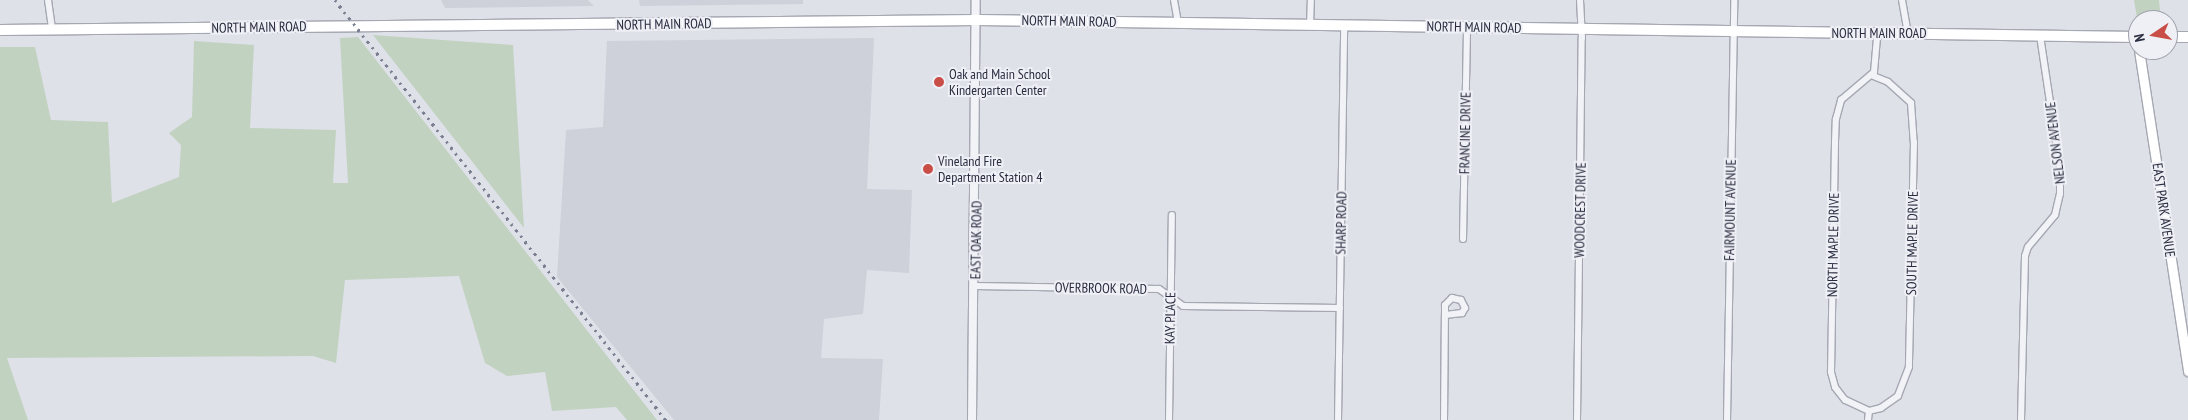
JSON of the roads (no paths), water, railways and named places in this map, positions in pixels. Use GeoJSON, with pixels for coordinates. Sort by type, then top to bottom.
{"type":"FeatureCollection","features":[{"type":"Feature","properties":{"kind":"main road","name":"NORTH MAIN ROAD"},"geometry":{"type":"LineString","coordinates":[[0,30],[978,20],[2040,35],[2128,39]]}},
{"type":"Feature","properties":{"kind":"main road","name":"EAST PARK AVENUE"},"geometry":{"type":"LineString","coordinates":[[2141,60],[2188,371]]}},
{"type":"Feature","properties":{"kind":"street"},"geometry":{"type":"LineString","coordinates":[[48,0],[52,30]]}},
{"type":"Feature","properties":{"kind":"street","name":"EAST OAK ROAD"},"geometry":{"type":"LineString","coordinates":[[972,420],[978,20],[976,0]]}},
{"type":"Feature","properties":{"kind":"street"},"geometry":{"type":"LineString","coordinates":[[1174,0],[1178,22]]}},
{"type":"Feature","properties":{"kind":"street"},"geometry":{"type":"LineString","coordinates":[[1310,25],[1311,0]]}},
{"type":"Feature","properties":{"kind":"street","name":"WOODCREST DRIVE"},"geometry":{"type":"LineString","coordinates":[[1577,420],[1580,0]]}},
{"type":"Feature","properties":{"kind":"street","name":"FAIRMOUNT AVENUE"},"geometry":{"type":"LineString","coordinates":[[1727,420],[1734,0]]}},
{"type":"Feature","properties":{"kind":"street"},"geometry":{"type":"LineString","coordinates":[[1902,0],[1908,33]]}},
{"type":"Feature","properties":{"kind":"street","name":"SHARP ROAD"},"geometry":{"type":"LineString","coordinates":[[1338,420],[1344,25]]}},
{"type":"Feature","properties":{"kind":"street","name":"FRANCINE DRIVE"},"geometry":{"type":"LineString","coordinates":[[1463,239],[1467,27]]}},
{"type":"Feature","properties":{"kind":"street"},"geometry":{"type":"LineString","coordinates":[[1871,75],[1876,63],[1877,34]]}},
{"type":"Feature","properties":{"kind":"street","name":"NELSON AVENUE"},"geometry":{"type":"LineString","coordinates":[[2021,420],[2025,256],[2028,246],[2055,215],[2060,194],[2060,168],[2040,35]]}},
{"type":"Feature","properties":{"kind":"street","name":"NORTH MAPLE DRIVE"},"geometry":{"type":"LineString","coordinates":[[1869,412],[1854,406],[1839,393],[1832,380],[1830,362],[1836,120],[1846,94],[1871,75]]}},
{"type":"Feature","properties":{"kind":"street","name":"SOUTH MAPLE DRIVE"},"geometry":{"type":"LineString","coordinates":[[1869,412],[1881,408],[1898,396],[1909,367],[1914,142],[1911,103],[1888,82],[1871,75]]}},
{"type":"Feature","properties":{"kind":"street","name":"KAY PLACE"},"geometry":{"type":"LineString","coordinates":[[1169,420],[1172,215]]}},
{"type":"Feature","properties":{"kind":"street","name":"OVERBROOK ROAD"},"geometry":{"type":"LineString","coordinates":[[975,286],[1159,289],[1183,306],[1340,308]]}},
{"type":"Feature","properties":{"kind":"street"},"geometry":{"type":"LineString","coordinates":[[1444,420],[1445,315]]}},
{"type":"Feature","properties":{"kind":"street"},"geometry":{"type":"LineString","coordinates":[[1868,420],[1869,412]]}},
{"type":"Feature","properties":{"kind":"railway"},"geometry":{"type":"LineString","coordinates":[[335,0],[666,420]]}},
{"type":"Feature","properties":{"kind":"place","name":"Oak and Main School Kindergarten Center"},"geometry":{"type":"Point","coordinates":[939,82]}},
{"type":"Feature","properties":{"kind":"place","name":"Vineland Fire Department Station 4"},"geometry":{"type":"Point","coordinates":[928,169]}}]}
